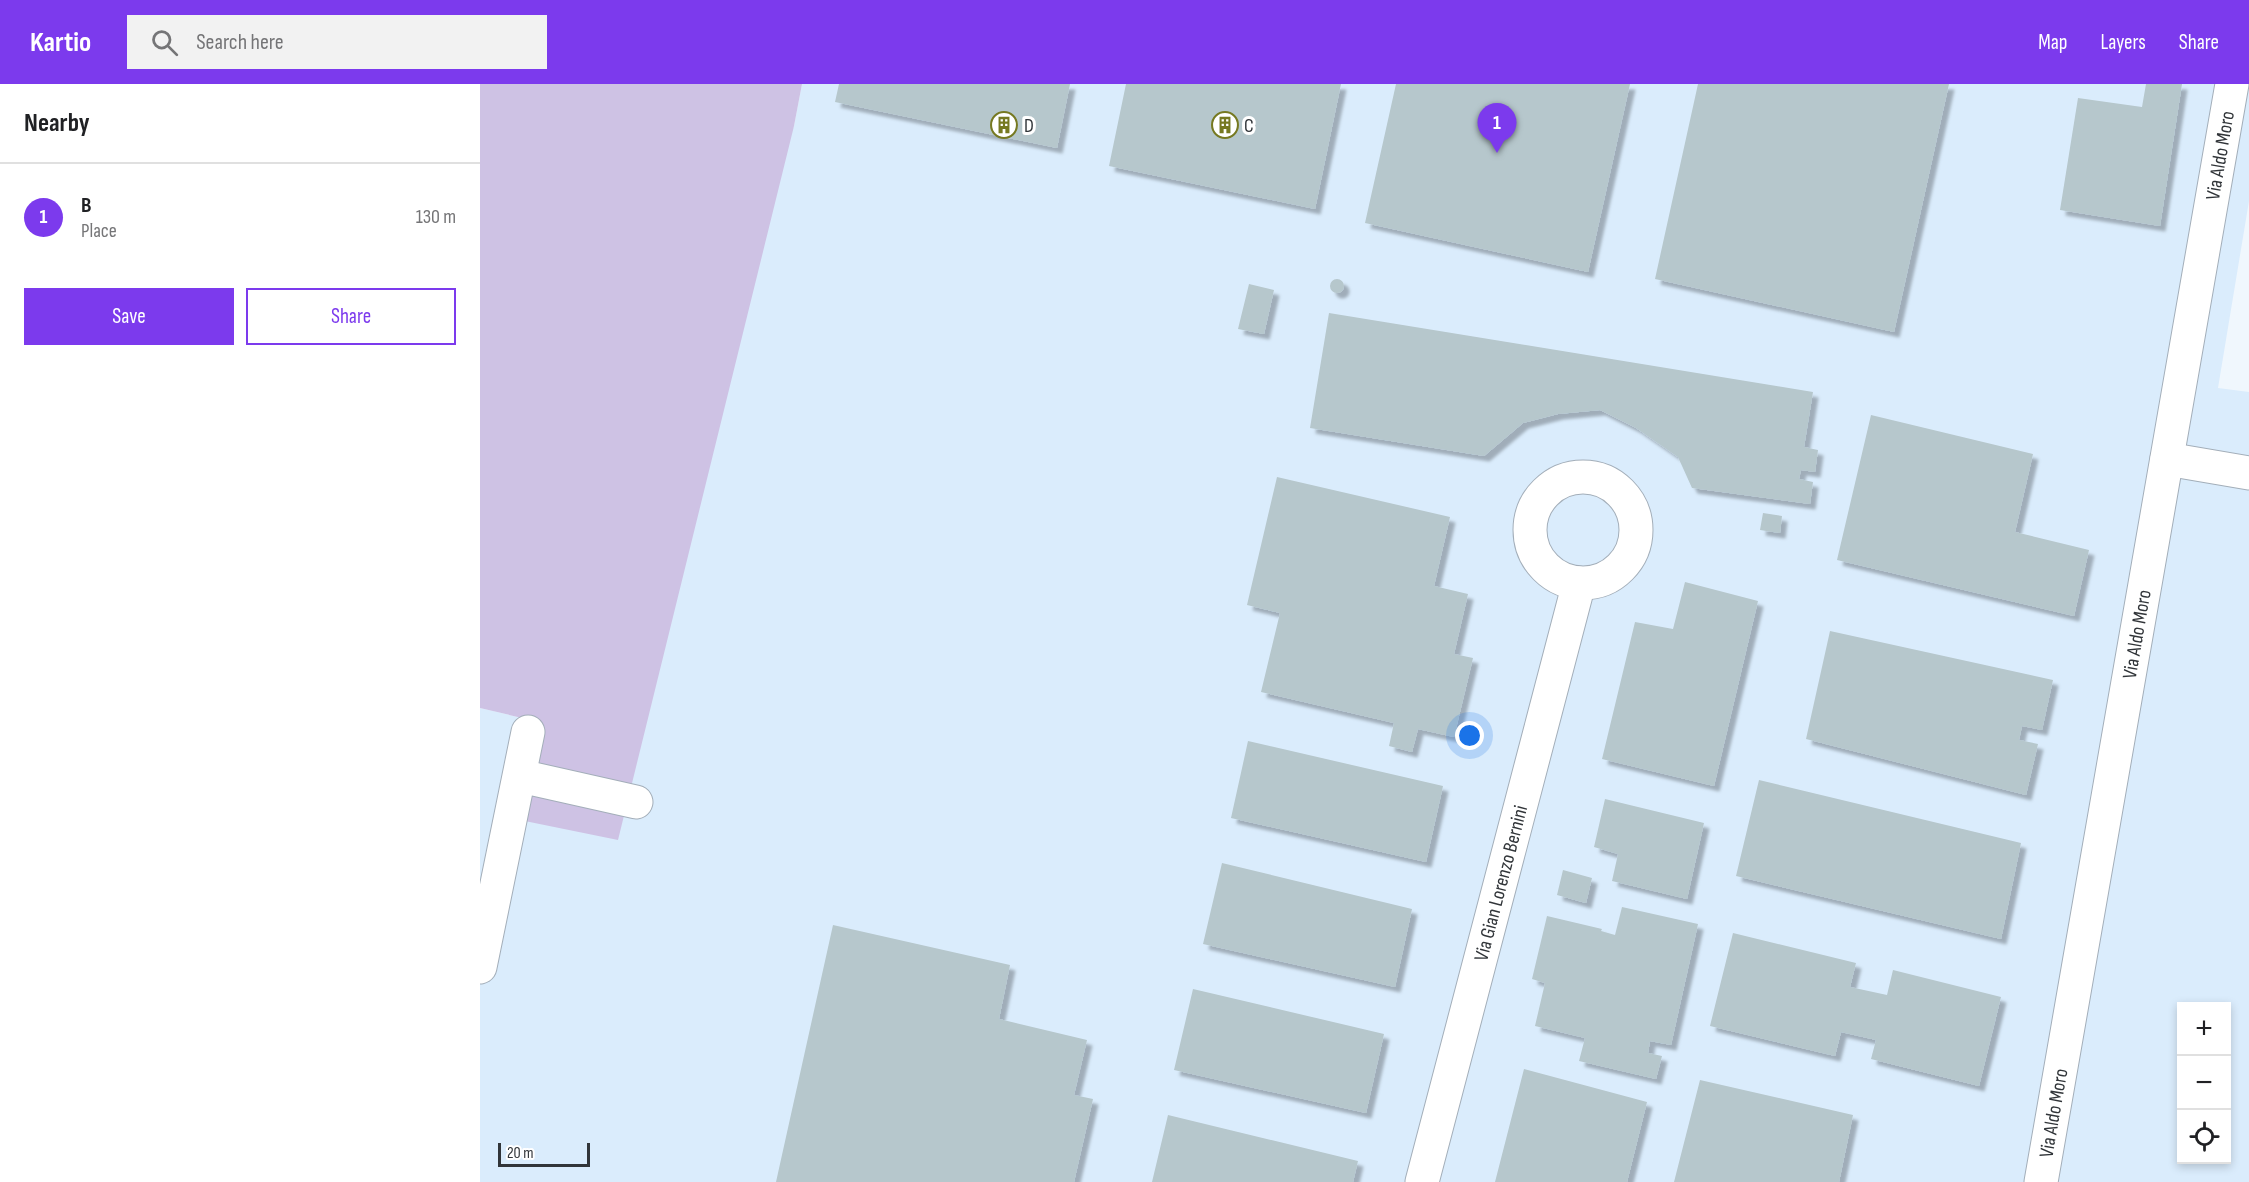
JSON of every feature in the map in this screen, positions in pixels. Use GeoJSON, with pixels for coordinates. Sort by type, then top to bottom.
{"type":"FeatureCollection","features":[{"type":"Feature","properties":{"kind":"street","name":"Via Aldo Moro"},"geometry":{"type":"LineString","coordinates":[[2041,1182],[2232,84]]}},
{"type":"Feature","properties":{"kind":"street"},"geometry":{"type":"LineString","coordinates":[[2167,459],[2249,473]]}},
{"type":"Feature","properties":{"kind":"street","name":"Via Gian Lorenzo Bernini"},"geometry":{"type":"LineString","coordinates":[[1422,1182],[1580,583]]}},
{"type":"Feature","properties":{"kind":"street"},"geometry":{"type":"LineString","coordinates":[[480,967],[528,732]]}},
{"type":"Feature","properties":{"kind":"street"},"geometry":{"type":"LineString","coordinates":[[519,776],[636,802]]}},
{"type":"Feature","properties":{"kind":"shaded area"},"geometry":{"type":"Polygon","coordinates":[[[480,84],[802,84],[794,126],[618,840],[515,819],[539,722],[480,708],[480,84]]]}},
{"type":"Feature","properties":{"kind":"shaded area"},"geometry":{"type":"Polygon","coordinates":[[[802,84],[2249,84],[2249,201],[2218,388],[2249,392],[2249,1182],[480,1182],[480,708],[539,722],[794,126],[802,84]]]}},
{"type":"Feature","properties":{"kind":"building","name":"D"},"geometry":{"type":"Polygon","coordinates":[[[839,84],[1070,84],[1057,148],[835,102],[839,84]]]}},
{"type":"Feature","properties":{"kind":"building","name":"C"},"geometry":{"type":"Polygon","coordinates":[[[1126,84],[1341,84],[1315,209],[1109,166],[1126,84]]]}},
{"type":"Feature","properties":{"kind":"building"},"geometry":{"type":"Polygon","coordinates":[[[1396,84],[1630,84],[1588,272],[1365,223],[1396,84]]]}},
{"type":"Feature","properties":{"kind":"building"},"geometry":{"type":"Polygon","coordinates":[[[1698,84],[1949,84],[1894,332],[1655,279],[1698,84]]]}},
{"type":"Feature","properties":{"kind":"building"},"geometry":{"type":"Polygon","coordinates":[[[2146,84],[2182,84],[2160,226],[2060,210],[2078,98],[2142,107],[2146,84]]]}},
{"type":"Feature","properties":{"kind":"building"},"geometry":{"type":"Polygon","coordinates":[[[1334,279],[1340,279],[1344,286],[1340,293],[1334,293],[1330,289],[1330,283],[1334,279]]]}},
{"type":"Feature","properties":{"kind":"building"},"geometry":{"type":"Polygon","coordinates":[[[1249,284],[1274,290],[1264,334],[1238,329],[1249,284]]]}},
{"type":"Feature","properties":{"kind":"building"},"geometry":{"type":"Polygon","coordinates":[[[1329,313],[1813,392],[1804,447],[1818,450],[1815,472],[1801,470],[1799,479],[1813,482],[1810,504],[1692,488],[1678,457],[1636,428],[1600,410],[1558,414],[1523,423],[1484,456],[1310,428],[1329,313]]]}},
{"type":"Feature","properties":{"kind":"building"},"geometry":{"type":"Polygon","coordinates":[[[1871,415],[2033,454],[2015,532],[2089,550],[2074,616],[1837,560],[1871,415]]]}},
{"type":"Feature","properties":{"kind":"building"},"geometry":{"type":"Polygon","coordinates":[[[1277,477],[1450,517],[1434,586],[1468,594],[1454,654],[1473,658],[1454,737],[1418,729],[1412,752],[1389,746],[1394,723],[1261,692],[1280,613],[1247,605],[1277,477]]]}},
{"type":"Feature","properties":{"kind":"building"},"geometry":{"type":"Polygon","coordinates":[[[1763,513],[1782,516],[1780,533],[1760,530],[1763,513]]]}},
{"type":"Feature","properties":{"kind":"building"},"geometry":{"type":"Polygon","coordinates":[[[1685,582],[1758,601],[1714,786],[1602,759],[1635,622],[1673,629],[1685,582]]]}},
{"type":"Feature","properties":{"kind":"building"},"geometry":{"type":"Polygon","coordinates":[[[1830,631],[2053,680],[2042,730],[2022,726],[2019,740],[2038,744],[2026,795],[1806,739],[1830,631]]]}},
{"type":"Feature","properties":{"kind":"building"},"geometry":{"type":"Polygon","coordinates":[[[1248,741],[1443,786],[1426,862],[1231,818],[1248,741]]]}},
{"type":"Feature","properties":{"kind":"building"},"geometry":{"type":"Polygon","coordinates":[[[1759,780],[2021,843],[2001,939],[1736,876],[1759,780]]]}},
{"type":"Feature","properties":{"kind":"building"},"geometry":{"type":"Polygon","coordinates":[[[1605,799],[1704,823],[1687,899],[1612,881],[1618,854],[1594,847],[1605,799]]]}},
{"type":"Feature","properties":{"kind":"building"},"geometry":{"type":"Polygon","coordinates":[[[1222,863],[1412,909],[1395,987],[1203,944],[1222,863]]]}},
{"type":"Feature","properties":{"kind":"building"},"geometry":{"type":"Polygon","coordinates":[[[1563,870],[1592,878],[1586,903],[1557,895],[1563,870]]]}},
{"type":"Feature","properties":{"kind":"building"},"geometry":{"type":"Polygon","coordinates":[[[1622,907],[1698,924],[1671,1045],[1650,1041],[1648,1053],[1662,1056],[1656,1079],[1579,1061],[1585,1038],[1535,1026],[1545,983],[1532,979],[1547,916],[1602,929],[1601,931],[1615,935],[1622,907]]]}},
{"type":"Feature","properties":{"kind":"building"},"geometry":{"type":"Polygon","coordinates":[[[833,925],[1010,965],[999,1019],[1087,1040],[1074,1095],[1093,1099],[1074,1182],[776,1182],[833,925]]]}},
{"type":"Feature","properties":{"kind":"building"},"geometry":{"type":"Polygon","coordinates":[[[1733,933],[1856,963],[1850,987],[1887,995],[1893,970],[2001,997],[1979,1086],[1871,1059],[1876,1040],[1841,1032],[1835,1056],[1710,1026],[1733,933]]]}},
{"type":"Feature","properties":{"kind":"building"},"geometry":{"type":"Polygon","coordinates":[[[1193,989],[1384,1034],[1366,1113],[1174,1070],[1193,989]]]}},
{"type":"Feature","properties":{"kind":"building"},"geometry":{"type":"Polygon","coordinates":[[[1524,1069],[1647,1102],[1627,1182],[1495,1182],[1524,1069]]]}},
{"type":"Feature","properties":{"kind":"building"},"geometry":{"type":"Polygon","coordinates":[[[1700,1080],[1853,1115],[1839,1182],[1674,1182],[1700,1080]]]}},
{"type":"Feature","properties":{"kind":"building"},"geometry":{"type":"Polygon","coordinates":[[[1168,1115],[1358,1161],[1353,1182],[1152,1182],[1168,1115]]]}},
{"type":"Feature","properties":{"kind":"place","name":"D"},"geometry":{"type":"Point","coordinates":[1004,125]}},
{"type":"Feature","properties":{"kind":"place","name":"C"},"geometry":{"type":"Point","coordinates":[1225,125]}},
{"type":"Feature","properties":{"kind":"place","name":"B"},"geometry":{"type":"Point","coordinates":[1497,153]}}]}
